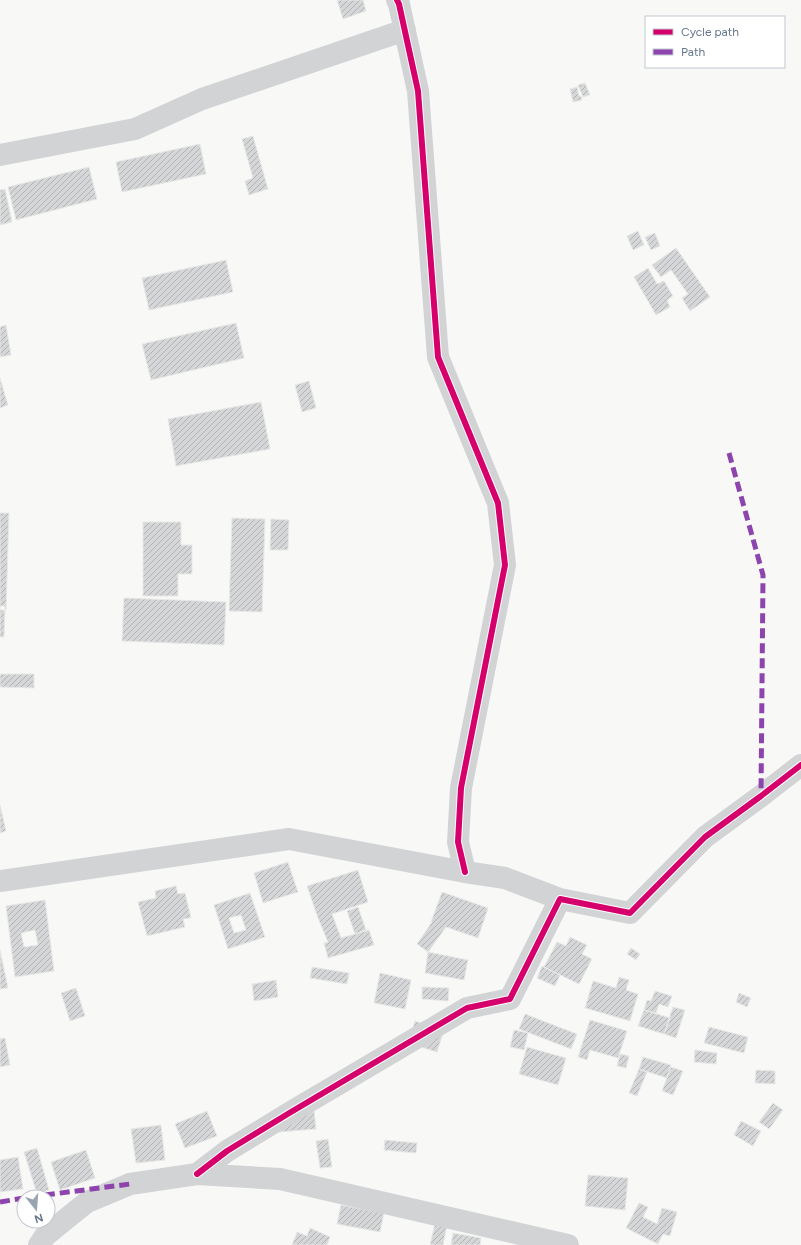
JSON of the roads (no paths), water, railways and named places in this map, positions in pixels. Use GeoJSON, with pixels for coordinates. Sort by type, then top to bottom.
{"type":"FeatureCollection","features":[{"type":"Feature","properties":{"kind":"street"},"geometry":{"type":"LineString","coordinates":[[397,0],[418,91],[438,357],[498,503],[504,565],[462,788],[458,842],[465,872]]}},
{"type":"Feature","properties":{"kind":"street"},"geometry":{"type":"LineString","coordinates":[[0,155],[135,130],[202,99],[405,30]]}},
{"type":"Feature","properties":{"kind":"street"},"geometry":{"type":"LineString","coordinates":[[0,881],[289,839],[504,878],[560,899],[630,913],[705,837],[801,765]]}},
{"type":"Feature","properties":{"kind":"street"},"geometry":{"type":"LineString","coordinates":[[197,1174],[240,1143],[467,1008],[510,999],[560,899]]}},
{"type":"Feature","properties":{"kind":"street"},"geometry":{"type":"LineString","coordinates":[[39,1245],[45,1236],[87,1202],[130,1184],[197,1174],[280,1179],[568,1245]]}}]}
